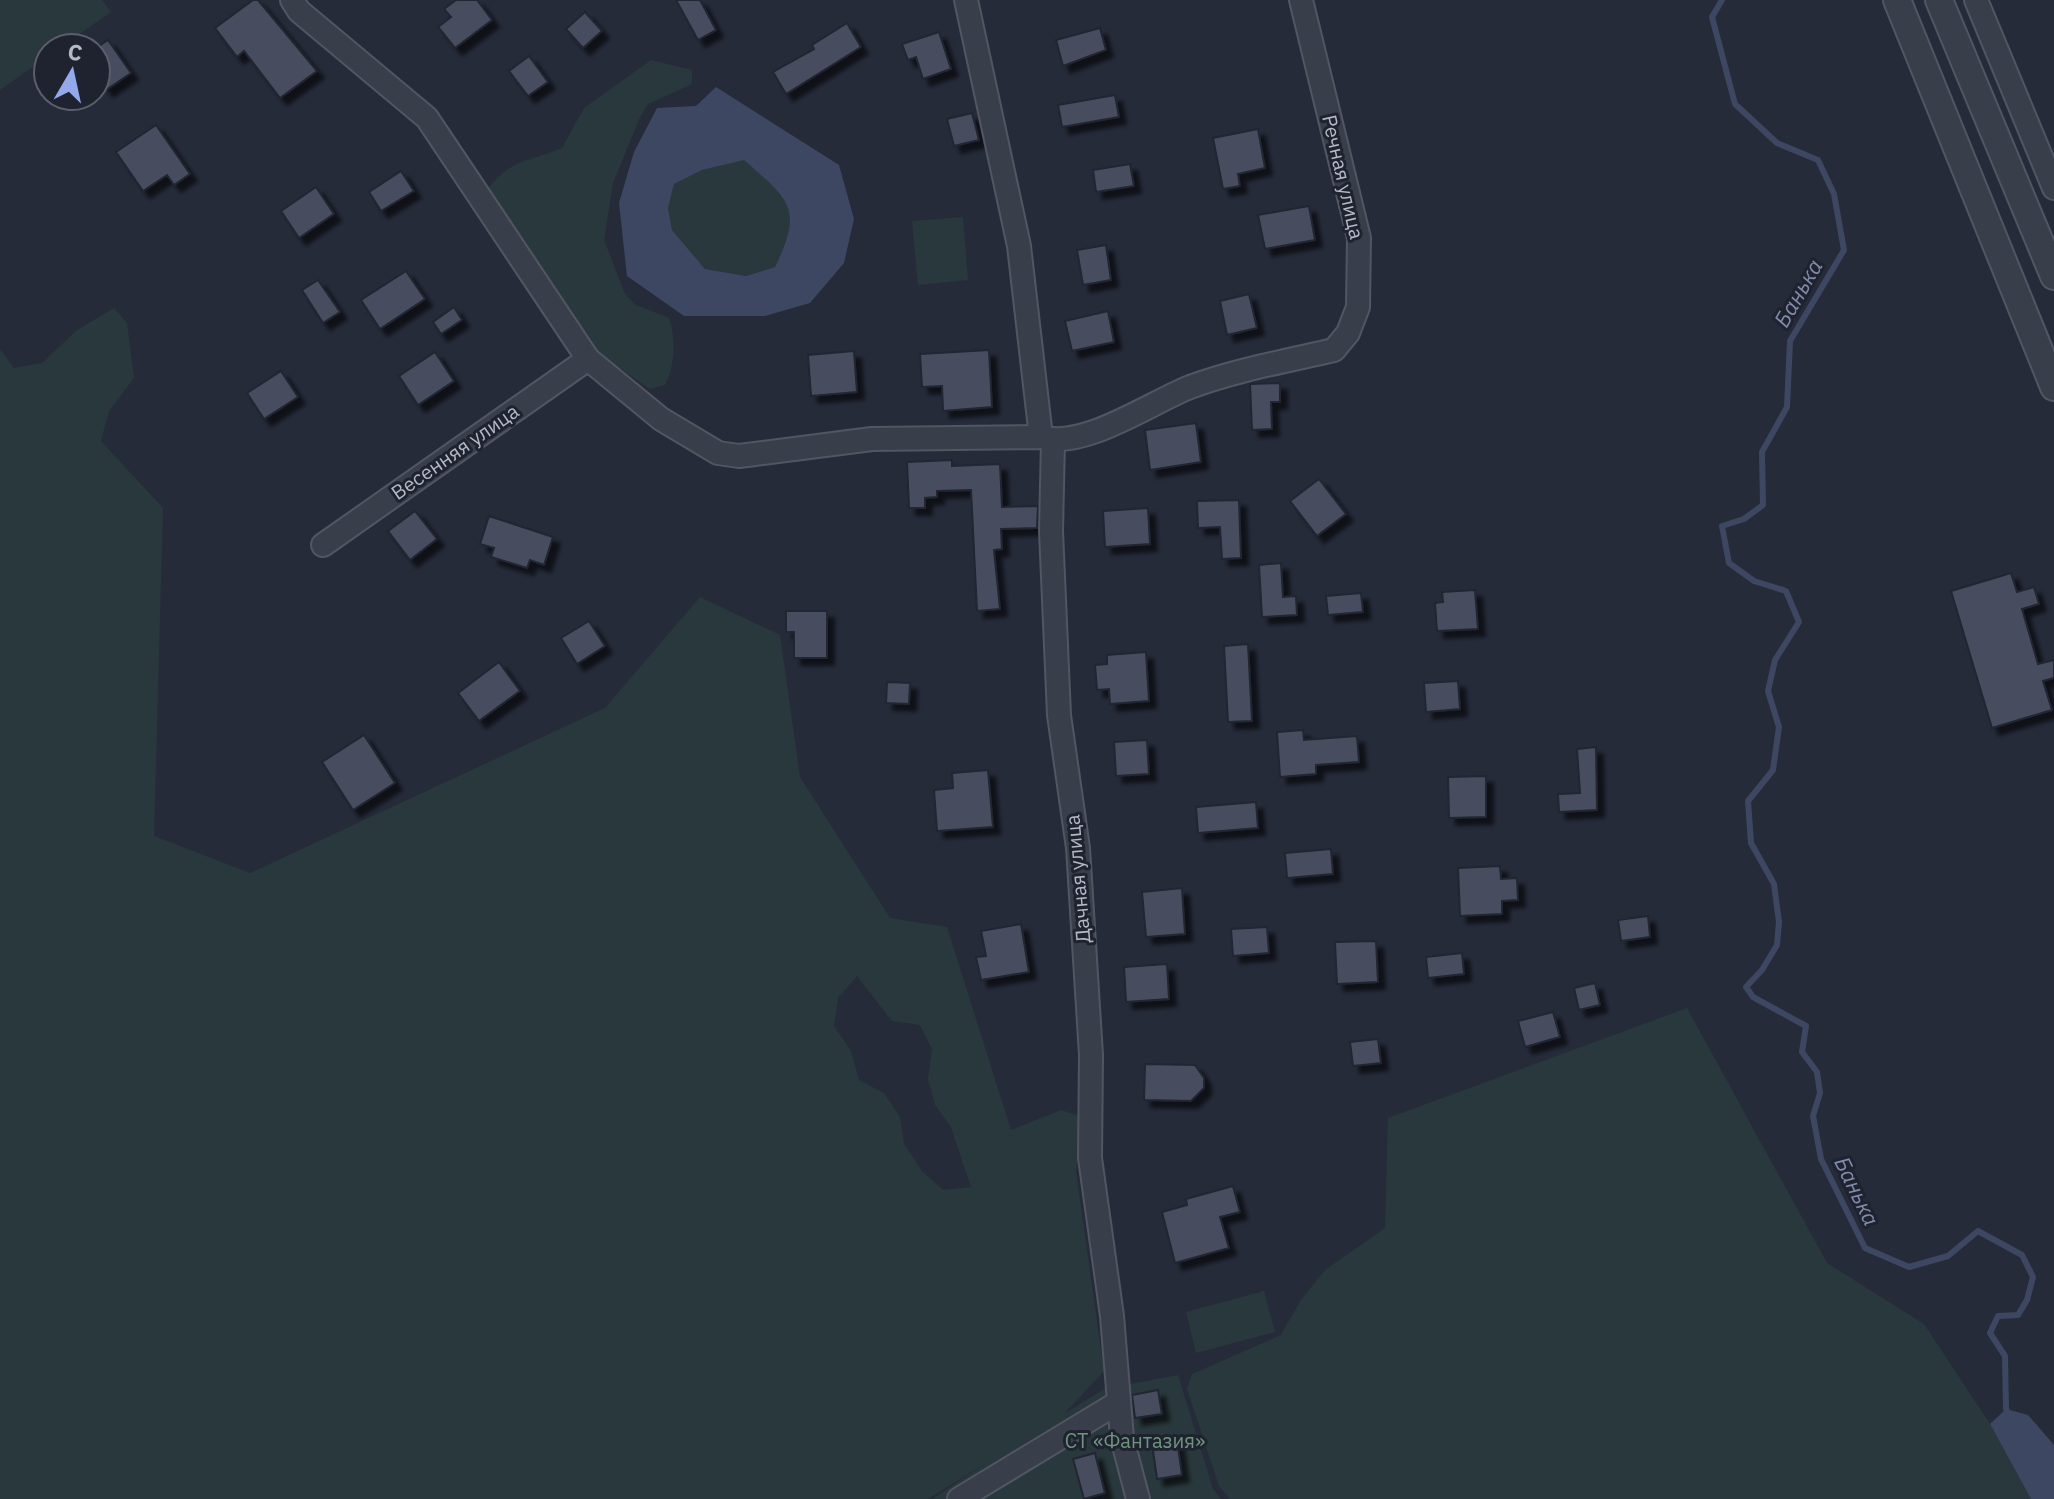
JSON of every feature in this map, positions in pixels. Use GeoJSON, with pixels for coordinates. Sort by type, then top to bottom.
{"type":"FeatureCollection","features":[{"type":"Feature","properties":{"kind":"street"},"geometry":{"type":"LineString","coordinates":[[292,0],[299,11],[427,118],[588,359],[661,419],[718,453],[739,456],[872,439],[1047,439]]}},
{"type":"Feature","properties":{"kind":"street","name":"Дачная улица"},"geometry":{"type":"LineString","coordinates":[[966,0],[1019,246],[1047,439],[1059,715],[1078,848],[1091,1055],[1090,1158],[1112,1316],[1122,1438],[1138,1499]]}},
{"type":"Feature","properties":{"kind":"street","name":"Речная улица"},"geometry":{"type":"LineString","coordinates":[[1047,439],[1091,433],[1191,387],[1334,350],[1348,333],[1358,307],[1359,238],[1301,0]]}},
{"type":"Feature","properties":{"kind":"street"},"geometry":{"type":"LineString","coordinates":[[1897,0],[2054,387]]}},
{"type":"Feature","properties":{"kind":"street"},"geometry":{"type":"LineString","coordinates":[[1939,0],[2054,276]]}},
{"type":"Feature","properties":{"kind":"street"},"geometry":{"type":"LineString","coordinates":[[1976,0],[2054,188]]}},
{"type":"Feature","properties":{"kind":"street","name":"Весенняя улица"},"geometry":{"type":"LineString","coordinates":[[323,545],[588,359]]}},
{"type":"Feature","properties":{"kind":"street"},"geometry":{"type":"LineString","coordinates":[[959,1499],[1119,1402]]}},
{"type":"Feature","properties":{"kind":"green space"},"geometry":{"type":"Polygon","coordinates":[[[0,0],[102,0],[111,12],[82,32],[32,32],[32,67],[0,90],[0,0]]]}},
{"type":"Feature","properties":{"kind":"green space"},"geometry":{"type":"Polygon","coordinates":[[[651,60],[692,70],[692,84],[648,104],[640,117],[613,183],[604,240],[625,294],[636,305],[669,318],[673,343],[671,370],[665,385],[650,389],[593,350],[488,189],[513,166],[562,148],[584,108],[651,60]]]}},
{"type":"Feature","properties":{"kind":"green space"},"geometry":{"type":"Polygon","coordinates":[[[744,159],[781,196],[788,206],[790,217],[789,230],[775,267],[746,276],[705,269],[672,230],[668,208],[674,184],[702,170],[744,159]]]}},
{"type":"Feature","properties":{"kind":"green space"},"geometry":{"type":"Polygon","coordinates":[[[963,217],[968,280],[918,285],[912,221],[963,217]]]}},
{"type":"Feature","properties":{"kind":"green space","name":"СТ «Фантазия»"},"geometry":{"type":"Polygon","coordinates":[[[114,308],[127,323],[134,378],[109,411],[101,441],[163,508],[154,836],[250,873],[605,708],[700,597],[780,635],[800,777],[890,918],[947,927],[1011,1130],[1061,1110],[1082,1117],[1076,1171],[1104,1371],[1064,1414],[1104,1389],[1178,1375],[1213,1489],[1221,1499],[932,1499],[988,1462],[928,1499],[0,1499],[0,349],[14,368],[42,363],[77,330],[114,308]],[[857,976],[838,998],[834,1026],[851,1051],[859,1080],[884,1093],[900,1117],[904,1144],[922,1171],[943,1190],[971,1187],[951,1127],[935,1105],[928,1079],[932,1049],[920,1025],[892,1021],[857,976]]]}},
{"type":"Feature","properties":{"kind":"green space"},"geometry":{"type":"Polygon","coordinates":[[[1687,1008],[1827,1263],[1924,1324],[1990,1424],[2031,1499],[1230,1499],[1219,1486],[1187,1389],[1192,1374],[1281,1335],[1301,1300],[1325,1270],[1385,1228],[1388,1118],[1687,1008]]]}},
{"type":"Feature","properties":{"kind":"green space"},"geometry":{"type":"Polygon","coordinates":[[[1264,1291],[1275,1332],[1196,1353],[1186,1312],[1264,1291]]]}},
{"type":"Feature","properties":{"kind":"water"},"geometry":{"type":"Polygon","coordinates":[[[716,87],[839,165],[854,219],[844,263],[810,303],[765,316],[684,316],[627,276],[619,203],[634,152],[657,108],[696,106],[716,87]],[[744,160],[702,170],[674,184],[668,208],[672,230],[705,269],[746,276],[775,267],[789,231],[790,217],[781,196],[744,160]]]}},
{"type":"Feature","properties":{"kind":"water"},"geometry":{"type":"Polygon","coordinates":[[[2006,1409],[2028,1415],[2054,1445],[2054,1499],[2031,1499],[1990,1424],[2006,1409]]]}},
{"type":"Feature","properties":{"kind":"building"},"geometry":{"type":"Polygon","coordinates":[[[253,0],[258,0],[317,71],[280,98],[244,51],[237,57],[215,28],[253,0]]]}},
{"type":"Feature","properties":{"kind":"building"},"geometry":{"type":"Polygon","coordinates":[[[456,0],[477,0],[492,20],[455,48],[438,27],[451,17],[444,9],[456,0]]]}},
{"type":"Feature","properties":{"kind":"building"},"geometry":{"type":"Polygon","coordinates":[[[676,0],[700,0],[716,30],[698,40],[676,0]]]}},
{"type":"Feature","properties":{"kind":"building"},"geometry":{"type":"Polygon","coordinates":[[[585,12],[602,31],[583,48],[566,29],[585,12]]]}},
{"type":"Feature","properties":{"kind":"building"},"geometry":{"type":"Polygon","coordinates":[[[847,23],[861,47],[786,94],[773,72],[814,49],[812,45],[847,23]]]}},
{"type":"Feature","properties":{"kind":"building"},"geometry":{"type":"Polygon","coordinates":[[[1100,28],[1106,50],[1063,66],[1056,40],[1100,28]]]}},
{"type":"Feature","properties":{"kind":"building"},"geometry":{"type":"Polygon","coordinates":[[[939,32],[951,69],[923,79],[916,57],[908,60],[902,44],[939,32]]]}},
{"type":"Feature","properties":{"kind":"building"},"geometry":{"type":"Polygon","coordinates":[[[112,46],[131,73],[112,86],[112,46]]]}},
{"type":"Feature","properties":{"kind":"building"},"geometry":{"type":"Polygon","coordinates":[[[529,56],[548,82],[528,96],[509,71],[529,56]]]}},
{"type":"Feature","properties":{"kind":"building"},"geometry":{"type":"Polygon","coordinates":[[[1115,95],[1119,117],[1062,127],[1058,105],[1115,95]]]}},
{"type":"Feature","properties":{"kind":"building"},"geometry":{"type":"Polygon","coordinates":[[[972,113],[979,140],[954,146],[947,119],[972,113]]]}},
{"type":"Feature","properties":{"kind":"building"},"geometry":{"type":"Polygon","coordinates":[[[156,125],[190,174],[174,185],[167,175],[143,191],[116,152],[156,125]]]}},
{"type":"Feature","properties":{"kind":"building"},"geometry":{"type":"Polygon","coordinates":[[[1258,129],[1265,168],[1238,174],[1240,186],[1223,189],[1213,138],[1258,129]]]}},
{"type":"Feature","properties":{"kind":"building"},"geometry":{"type":"Polygon","coordinates":[[[1130,164],[1134,186],[1096,192],[1093,170],[1130,164]]]}},
{"type":"Feature","properties":{"kind":"building"},"geometry":{"type":"Polygon","coordinates":[[[401,171],[414,191],[381,211],[369,192],[401,171]]]}},
{"type":"Feature","properties":{"kind":"building"},"geometry":{"type":"Polygon","coordinates":[[[316,187],[334,214],[299,238],[281,211],[316,187]]]}},
{"type":"Feature","properties":{"kind":"building"},"geometry":{"type":"Polygon","coordinates":[[[1309,206],[1315,240],[1265,249],[1258,215],[1309,206]]]}},
{"type":"Feature","properties":{"kind":"building"},"geometry":{"type":"Polygon","coordinates":[[[1106,245],[1111,280],[1083,285],[1077,250],[1106,245]]]}},
{"type":"Feature","properties":{"kind":"building"},"geometry":{"type":"Polygon","coordinates":[[[406,271],[425,299],[380,329],[361,300],[406,271]]]}},
{"type":"Feature","properties":{"kind":"building"},"geometry":{"type":"Polygon","coordinates":[[[318,280],[340,312],[323,323],[302,290],[318,280]]]}},
{"type":"Feature","properties":{"kind":"building"},"geometry":{"type":"Polygon","coordinates":[[[1249,294],[1257,328],[1227,335],[1220,301],[1249,294]]]}},
{"type":"Feature","properties":{"kind":"building"},"geometry":{"type":"Polygon","coordinates":[[[454,307],[462,320],[441,334],[433,322],[454,307]]]}},
{"type":"Feature","properties":{"kind":"building"},"geometry":{"type":"Polygon","coordinates":[[[1108,311],[1114,342],[1072,351],[1065,321],[1108,311]]]}},
{"type":"Feature","properties":{"kind":"building"},"geometry":{"type":"Polygon","coordinates":[[[989,350],[992,407],[943,411],[942,386],[922,387],[920,354],[989,350]]]}},
{"type":"Feature","properties":{"kind":"building"},"geometry":{"type":"Polygon","coordinates":[[[854,351],[857,392],[811,396],[808,355],[854,351]]]}},
{"type":"Feature","properties":{"kind":"building"},"geometry":{"type":"Polygon","coordinates":[[[435,352],[454,381],[418,405],[399,376],[435,352]]]}},
{"type":"Feature","properties":{"kind":"building"},"geometry":{"type":"Polygon","coordinates":[[[281,371],[298,397],[264,419],[247,393],[281,371]]]}},
{"type":"Feature","properties":{"kind":"building"},"geometry":{"type":"Polygon","coordinates":[[[1280,383],[1280,402],[1271,402],[1272,429],[1252,430],[1250,384],[1280,383]]]}},
{"type":"Feature","properties":{"kind":"building"},"geometry":{"type":"Polygon","coordinates":[[[1196,423],[1201,462],[1150,470],[1145,430],[1196,423]]]}},
{"type":"Feature","properties":{"kind":"building"},"geometry":{"type":"Polygon","coordinates":[[[952,460],[952,466],[1000,464],[1002,507],[1038,506],[1037,528],[1001,529],[1002,549],[994,550],[1000,609],[977,611],[971,490],[937,491],[937,497],[925,498],[925,508],[909,508],[907,462],[952,460]]]}},
{"type":"Feature","properties":{"kind":"building"},"geometry":{"type":"Polygon","coordinates":[[[1319,479],[1346,514],[1317,536],[1290,501],[1319,479]]]}},
{"type":"Feature","properties":{"kind":"building"},"geometry":{"type":"Polygon","coordinates":[[[1239,500],[1241,558],[1222,559],[1220,527],[1198,528],[1197,501],[1239,500]]]}},
{"type":"Feature","properties":{"kind":"building"},"geometry":{"type":"Polygon","coordinates":[[[1148,508],[1150,544],[1105,547],[1103,511],[1148,508]]]}},
{"type":"Feature","properties":{"kind":"building"},"geometry":{"type":"Polygon","coordinates":[[[415,511],[437,539],[410,560],[388,531],[415,511]]]}},
{"type":"Feature","properties":{"kind":"building"},"geometry":{"type":"Polygon","coordinates":[[[489,516],[553,537],[544,565],[530,560],[527,568],[491,557],[494,548],[480,544],[489,516]]]}},
{"type":"Feature","properties":{"kind":"building"},"geometry":{"type":"Polygon","coordinates":[[[1281,563],[1283,597],[1296,596],[1297,615],[1262,617],[1259,565],[1281,563]]]}},
{"type":"Feature","properties":{"kind":"building"},"geometry":{"type":"Polygon","coordinates":[[[2011,573],[2017,592],[2034,587],[2039,604],[2022,609],[2038,664],[2054,660],[2054,678],[2043,681],[2052,710],[1992,728],[1951,591],[2011,573]]]}},
{"type":"Feature","properties":{"kind":"building"},"geometry":{"type":"Polygon","coordinates":[[[1475,590],[1478,629],[1437,631],[1435,603],[1443,602],[1442,592],[1475,590]]]}},
{"type":"Feature","properties":{"kind":"building"},"geometry":{"type":"Polygon","coordinates":[[[1361,593],[1363,612],[1328,615],[1326,596],[1361,593]]]}},
{"type":"Feature","properties":{"kind":"building"},"geometry":{"type":"Polygon","coordinates":[[[786,611],[827,611],[827,658],[794,658],[794,632],[786,632],[786,611]]]}},
{"type":"Feature","properties":{"kind":"building"},"geometry":{"type":"Polygon","coordinates":[[[589,621],[605,646],[577,664],[561,638],[589,621]]]}},
{"type":"Feature","properties":{"kind":"building"},"geometry":{"type":"Polygon","coordinates":[[[1248,644],[1252,721],[1228,722],[1224,646],[1248,644]]]}},
{"type":"Feature","properties":{"kind":"building"},"geometry":{"type":"Polygon","coordinates":[[[1146,652],[1149,701],[1110,704],[1109,689],[1097,690],[1095,665],[1107,664],[1107,655],[1146,652]]]}},
{"type":"Feature","properties":{"kind":"building"},"geometry":{"type":"Polygon","coordinates":[[[499,662],[520,691],[479,721],[458,693],[499,662]]]}},
{"type":"Feature","properties":{"kind":"building"},"geometry":{"type":"Polygon","coordinates":[[[1458,681],[1460,709],[1426,712],[1424,683],[1458,681]]]}},
{"type":"Feature","properties":{"kind":"building"},"geometry":{"type":"Polygon","coordinates":[[[887,682],[910,683],[909,704],[886,703],[887,682]]]}},
{"type":"Feature","properties":{"kind":"building"},"geometry":{"type":"Polygon","coordinates":[[[1303,730],[1304,740],[1357,736],[1359,762],[1316,765],[1316,774],[1280,777],[1277,732],[1303,730]]]}},
{"type":"Feature","properties":{"kind":"building"},"geometry":{"type":"Polygon","coordinates":[[[364,735],[395,783],[353,810],[322,762],[364,735]]]}},
{"type":"Feature","properties":{"kind":"building"},"geometry":{"type":"Polygon","coordinates":[[[1147,740],[1149,774],[1116,776],[1114,742],[1147,740]]]}},
{"type":"Feature","properties":{"kind":"building"},"geometry":{"type":"Polygon","coordinates":[[[1596,747],[1597,810],[1559,812],[1558,794],[1580,793],[1577,749],[1596,747]]]}},
{"type":"Feature","properties":{"kind":"building"},"geometry":{"type":"Polygon","coordinates":[[[988,770],[993,827],[937,831],[934,790],[953,788],[952,773],[988,770]]]}},
{"type":"Feature","properties":{"kind":"building"},"geometry":{"type":"Polygon","coordinates":[[[1486,776],[1486,817],[1449,818],[1448,777],[1486,776]]]}},
{"type":"Feature","properties":{"kind":"building"},"geometry":{"type":"Polygon","coordinates":[[[1256,802],[1258,828],[1198,833],[1196,807],[1256,802]]]}},
{"type":"Feature","properties":{"kind":"building"},"geometry":{"type":"Polygon","coordinates":[[[1331,849],[1333,874],[1287,878],[1285,853],[1331,849]]]}},
{"type":"Feature","properties":{"kind":"building"},"geometry":{"type":"Polygon","coordinates":[[[1500,866],[1501,879],[1517,878],[1518,900],[1502,901],[1502,914],[1460,916],[1458,868],[1500,866]]]}},
{"type":"Feature","properties":{"kind":"building"},"geometry":{"type":"Polygon","coordinates":[[[1182,888],[1185,934],[1146,937],[1142,892],[1182,888]]]}},
{"type":"Feature","properties":{"kind":"building"},"geometry":{"type":"Polygon","coordinates":[[[1648,916],[1650,937],[1621,941],[1618,920],[1648,916]]]}},
{"type":"Feature","properties":{"kind":"building"},"geometry":{"type":"Polygon","coordinates":[[[1021,924],[1029,972],[981,980],[976,957],[986,956],[981,931],[1021,924]]]}},
{"type":"Feature","properties":{"kind":"building"},"geometry":{"type":"Polygon","coordinates":[[[1267,927],[1269,953],[1233,956],[1231,929],[1267,927]]]}},
{"type":"Feature","properties":{"kind":"building"},"geometry":{"type":"Polygon","coordinates":[[[1376,941],[1378,982],[1337,984],[1335,942],[1376,941]]]}},
{"type":"Feature","properties":{"kind":"building"},"geometry":{"type":"Polygon","coordinates":[[[1462,953],[1464,974],[1428,978],[1426,957],[1462,953]]]}},
{"type":"Feature","properties":{"kind":"building"},"geometry":{"type":"Polygon","coordinates":[[[1167,964],[1169,999],[1126,1002],[1124,967],[1167,964]]]}},
{"type":"Feature","properties":{"kind":"building"},"geometry":{"type":"Polygon","coordinates":[[[1595,983],[1600,1005],[1579,1010],[1574,988],[1595,983]]]}},
{"type":"Feature","properties":{"kind":"building"},"geometry":{"type":"Polygon","coordinates":[[[1553,1012],[1560,1037],[1525,1047],[1518,1021],[1553,1012]]]}},
{"type":"Feature","properties":{"kind":"building"},"geometry":{"type":"Polygon","coordinates":[[[1378,1039],[1381,1063],[1353,1066],[1350,1042],[1378,1039]]]}},
{"type":"Feature","properties":{"kind":"building"},"geometry":{"type":"Polygon","coordinates":[[[1145,1064],[1195,1065],[1204,1078],[1204,1088],[1191,1101],[1144,1100],[1145,1064]]]}},
{"type":"Feature","properties":{"kind":"building"},"geometry":{"type":"Polygon","coordinates":[[[1233,1186],[1240,1212],[1220,1217],[1229,1248],[1175,1263],[1162,1212],[1187,1205],[1186,1199],[1233,1186]]]}},
{"type":"Feature","properties":{"kind":"building"},"geometry":{"type":"Polygon","coordinates":[[[1158,1390],[1162,1414],[1135,1418],[1132,1395],[1158,1390]]]}},
{"type":"Feature","properties":{"kind":"building"},"geometry":{"type":"Polygon","coordinates":[[[1177,1440],[1182,1475],[1157,1479],[1152,1444],[1177,1440]]]}},
{"type":"Feature","properties":{"kind":"building"},"geometry":{"type":"Polygon","coordinates":[[[1095,1453],[1105,1493],[1084,1499],[1073,1459],[1095,1453]]]}},
{"type":"Feature","properties":{"kind":"waterway","name":"Банька"},"geometry":{"type":"LineString","coordinates":[[1722,0],[1712,17],[1735,104],[1777,143],[1818,160],[1834,194],[1844,250],[1790,341],[1787,407],[1762,452],[1763,505],[1744,519],[1722,526],[1729,563],[1754,581],[1786,591],[1799,622],[1775,660],[1768,691],[1779,727],[1773,770],[1748,801],[1751,843],[1774,884],[1779,922],[1777,945],[1762,970],[1746,987],[1753,997],[1806,1026],[1802,1052],[1817,1072],[1820,1093],[1813,1116],[1821,1159],[1865,1248],[1909,1267],[1948,1256],[1978,1231],[2022,1255],[2033,1277],[2027,1300],[2018,1315],[1998,1316],[1990,1333],[2005,1356],[2006,1409],[2009,1415]]}}]}
